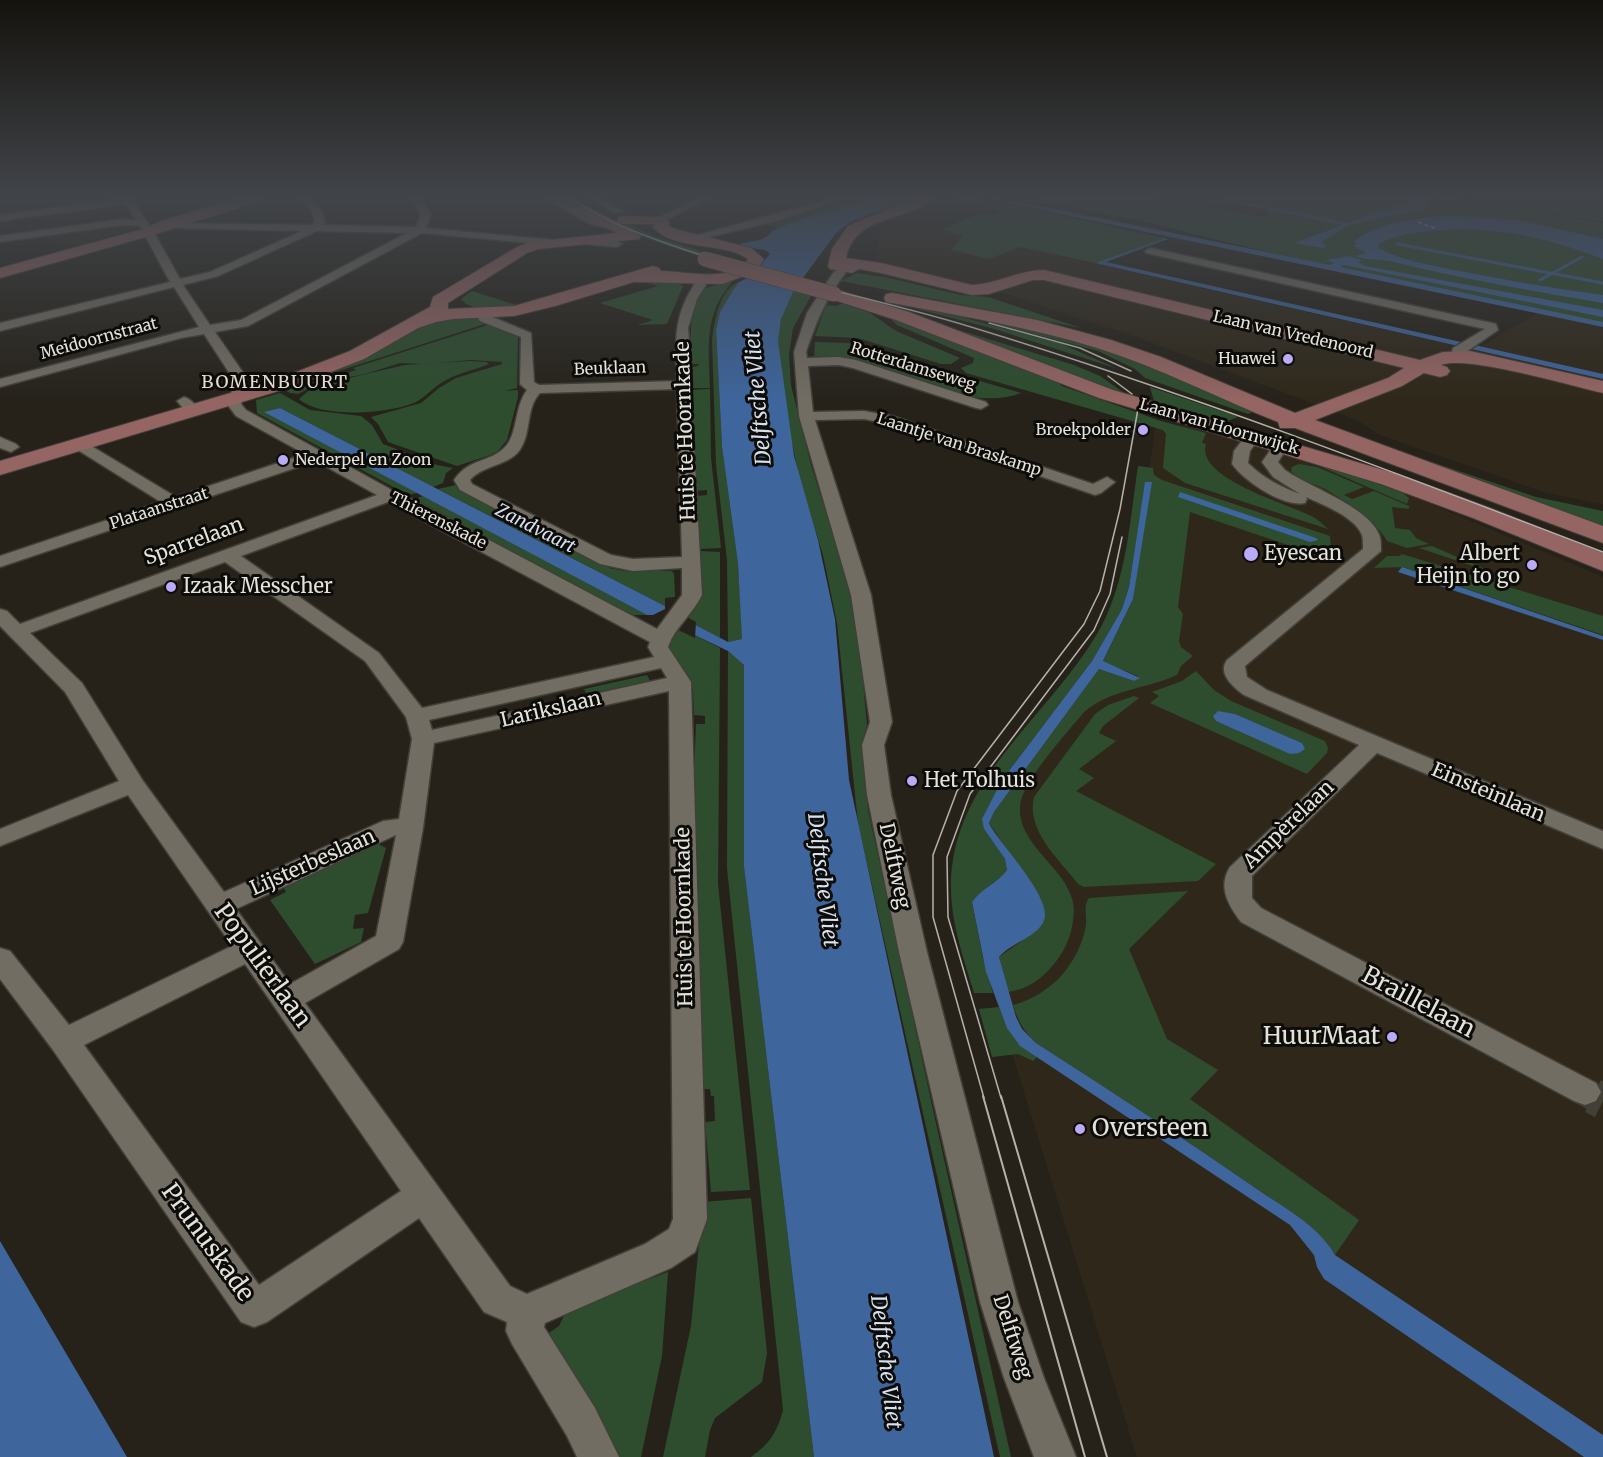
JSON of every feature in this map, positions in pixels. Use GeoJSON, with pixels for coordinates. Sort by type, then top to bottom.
{"type":"FeatureCollection","features":[{"type":"Feature","properties":{"kind":"street"},"geometry":{"type":"LineString","coordinates":[[0,274],[26,266]]}},
{"type":"Feature","properties":{"kind":"street"},"geometry":{"type":"LineString","coordinates":[[167,266],[237,374],[241,385],[237,394]]}},
{"type":"Feature","properties":{"kind":"street"},"geometry":{"type":"LineString","coordinates":[[0,327],[177,284],[214,274],[232,266]]}},
{"type":"Feature","properties":{"kind":"street","name":"Meidoornstraat"},"geometry":{"type":"LineString","coordinates":[[0,382],[180,334],[244,323],[352,266]]}},
{"type":"Feature","properties":{"kind":"street"},"geometry":{"type":"LineString","coordinates":[[439,309],[439,301],[496,266]]}},
{"type":"Feature","properties":{"kind":"street"},"geometry":{"type":"LineString","coordinates":[[408,325],[439,314],[513,311],[673,266]]}},
{"type":"Feature","properties":{"kind":"street"},"geometry":{"type":"LineString","coordinates":[[633,277],[668,276],[679,266]]}},
{"type":"Feature","properties":{"kind":"street","name":"Huis te Hoornkade"},"geometry":{"type":"LineString","coordinates":[[526,1312],[658,1256],[682,1240],[690,1219],[672,671],[658,647],[662,635],[686,609],[692,595],[686,385],[682,328],[692,299],[700,285],[683,266]]}},
{"type":"Feature","properties":{"kind":"street"},"geometry":{"type":"LineString","coordinates":[[686,266],[722,279],[749,269],[749,266]]}},
{"type":"Feature","properties":{"kind":"street"},"geometry":{"type":"LineString","coordinates":[[783,266],[839,273],[842,266]]}},
{"type":"Feature","properties":{"kind":"street"},"geometry":{"type":"LineString","coordinates":[[1219,266],[1476,322],[1492,328],[1399,395],[1281,445],[1270,462],[1275,472],[1293,485],[1348,513],[1363,524],[1369,531],[1374,545],[1372,551],[1364,557],[1354,532],[1336,515],[1271,489],[1252,477],[1240,464],[1242,451],[1252,437],[1395,382],[1451,357]]}},
{"type":"Feature","properties":{"kind":"street","name":"Laan van Vredenoord"},"geometry":{"type":"LineString","coordinates":[[839,273],[892,272],[972,290],[989,289],[1032,275],[1044,275],[1603,387]]}},
{"type":"Feature","properties":{"kind":"street","name":"Delftweg"},"geometry":{"type":"LineString","coordinates":[[839,273],[818,304],[806,329],[800,352],[806,416],[861,595],[881,722],[873,745],[879,795],[913,952],[999,1302],[1024,1378],[1055,1457]]}},
{"type":"Feature","properties":{"kind":"street","name":"Laan van Hoornwijck"},"geometry":{"type":"LineString","coordinates":[[839,273],[1037,325],[1154,361],[1296,420],[1603,535]]}},
{"type":"Feature","properties":{"kind":"street","name":"Laan van Hoornwijck"},"geometry":{"type":"LineString","coordinates":[[839,273],[885,310],[1078,384],[1417,489],[1603,563]]}},
{"type":"Feature","properties":{"kind":"street"},"geometry":{"type":"LineString","coordinates":[[4,446],[188,406],[301,377],[357,355],[439,309],[485,313]]}},
{"type":"Feature","properties":{"kind":"street"},"geometry":{"type":"LineString","coordinates":[[485,313],[484,318],[527,336],[527,384],[536,389],[527,396],[515,446],[506,453],[468,470],[462,480],[466,487],[606,560],[633,565],[691,562]]}},
{"type":"Feature","properties":{"kind":"street","name":"Rotterdamseweg"},"geometry":{"type":"LineString","coordinates":[[800,363],[839,361],[856,364],[981,405]]}},
{"type":"Feature","properties":{"kind":"street","name":"Beuklaan"},"geometry":{"type":"LineString","coordinates":[[536,389],[686,385]]}},
{"type":"Feature","properties":{"kind":"street","name":"Thierenskade"},"geometry":{"type":"LineString","coordinates":[[237,394],[234,404],[241,413],[384,492],[387,498],[400,500],[662,635]]}},
{"type":"Feature","properties":{"kind":"street"},"geometry":{"type":"LineString","coordinates":[[0,468],[188,406]]}},
{"type":"Feature","properties":{"kind":"street","name":"Laantje van Braskamp"},"geometry":{"type":"LineString","coordinates":[[806,416],[864,415],[892,420],[1095,490],[1107,482]]}},
{"type":"Feature","properties":{"kind":"street"},"geometry":{"type":"LineString","coordinates":[[78,444],[176,504]]}},
{"type":"Feature","properties":{"kind":"street","name":"Plataanstraat"},"geometry":{"type":"LineString","coordinates":[[0,562],[318,455]]}},
{"type":"Feature","properties":{"kind":"street","name":"Sparrelaan"},"geometry":{"type":"LineString","coordinates":[[18,631],[226,554],[387,498]]}},
{"type":"Feature","properties":{"kind":"street","name":"Lijsterbeslaan"},"geometry":{"type":"LineString","coordinates":[[226,554],[372,657],[417,716],[423,739],[410,828],[389,942],[286,1000]]}},
{"type":"Feature","properties":{"kind":"street","name":"Einsteinlaan"},"geometry":{"type":"LineString","coordinates":[[1364,557],[1242,656],[1234,664],[1233,670],[1238,680],[1250,690],[1603,841]]}},
{"type":"Feature","properties":{"kind":"street","name":"Populierlaan"},"geometry":{"type":"LineString","coordinates":[[0,615],[74,688],[133,784],[497,1299],[526,1312]]}},
{"type":"Feature","properties":{"kind":"street","name":"Larikslaan"},"geometry":{"type":"LineString","coordinates":[[417,716],[672,671]]}},
{"type":"Feature","properties":{"kind":"street","name":"Larikslaan"},"geometry":{"type":"LineString","coordinates":[[423,739],[672,671]]}},
{"type":"Feature","properties":{"kind":"street","name":"Ampèrelaan"},"geometry":{"type":"LineString","coordinates":[[1251,915],[1239,900],[1239,873],[1373,744]]}},
{"type":"Feature","properties":{"kind":"street"},"geometry":{"type":"LineString","coordinates":[[0,838],[133,784]]}},
{"type":"Feature","properties":{"kind":"street","name":"Lijsterbeslaan"},"geometry":{"type":"LineString","coordinates":[[218,906],[392,827],[410,828]]}},
{"type":"Feature","properties":{"kind":"street","name":"Braillelaan"},"geometry":{"type":"LineString","coordinates":[[1251,915],[1585,1092]]}},
{"type":"Feature","properties":{"kind":"street"},"geometry":{"type":"LineString","coordinates":[[64,1041],[249,950]]}},
{"type":"Feature","properties":{"kind":"street","name":"Prunuskade"},"geometry":{"type":"LineString","coordinates":[[0,958],[64,1041],[254,1309],[423,1196]]}},
{"type":"Feature","properties":{"kind":"street"},"geometry":{"type":"LineString","coordinates":[[526,1312],[525,1331],[581,1422],[598,1457]]}},
{"type":"Feature","properties":{"kind":"shaded area"},"geometry":{"type":"Polygon","coordinates":[[[892,266],[1103,266],[1476,349],[1540,312],[1603,325],[1603,504],[1547,493],[1380,435],[1357,420],[1137,337],[1002,293],[892,266]]]}},
{"type":"Feature","properties":{"kind":"shaded area","name":"Broekpolder"},"geometry":{"type":"Polygon","coordinates":[[[1156,422],[1214,431],[1352,471],[1603,577],[1603,1457],[1137,1457],[983,959],[996,820],[1131,601],[1156,422]]]}},
{"type":"Feature","properties":{"kind":"green space"},"geometry":{"type":"Polygon","coordinates":[[[1331,266],[1603,266],[1603,323],[1331,266]]]}},
{"type":"Feature","properties":{"kind":"green space"},"geometry":{"type":"Polygon","coordinates":[[[856,273],[884,277],[961,295],[988,297],[1081,328],[841,281],[856,273]]]}},
{"type":"Feature","properties":{"kind":"green space"},"geometry":{"type":"Polygon","coordinates":[[[645,282],[677,282],[683,286],[667,324],[637,325],[653,320],[600,303],[658,286],[645,282]]]}},
{"type":"Feature","properties":{"kind":"green space"},"geometry":{"type":"Polygon","coordinates":[[[732,282],[723,294],[712,319],[709,346],[710,388],[692,388],[692,367],[699,364],[691,364],[691,325],[695,304],[703,290],[732,282]]]}},
{"type":"Feature","properties":{"kind":"green space"},"geometry":{"type":"Polygon","coordinates":[[[739,282],[720,312],[716,328],[722,447],[738,564],[743,639],[728,642],[727,560],[716,465],[712,339],[719,306],[727,291],[739,282]]]}},
{"type":"Feature","properties":{"kind":"green space"},"geometry":{"type":"Polygon","coordinates":[[[794,290],[812,294],[793,328],[789,354],[791,385],[811,465],[847,580],[859,639],[867,725],[862,744],[868,810],[1011,1457],[1000,1457],[858,823],[837,623],[823,555],[799,477],[791,438],[777,337],[783,313],[794,290]]]}},
{"type":"Feature","properties":{"kind":"green space"},"geometry":{"type":"Polygon","coordinates":[[[472,291],[516,305],[495,309],[472,306],[461,299],[472,291]]]}},
{"type":"Feature","properties":{"kind":"green space"},"geometry":{"type":"Polygon","coordinates":[[[886,301],[939,311],[1062,344],[1118,369],[991,328],[886,301]]]}},
{"type":"Feature","properties":{"kind":"green space"},"geometry":{"type":"Polygon","coordinates":[[[843,303],[870,313],[896,331],[960,358],[951,364],[941,364],[858,338],[815,336],[826,305],[836,306],[843,303]]]}},
{"type":"Feature","properties":{"kind":"green space"},"geometry":{"type":"Polygon","coordinates":[[[936,308],[1092,343],[1257,410],[1248,414],[1145,378],[1135,369],[1098,351],[936,308]]]}},
{"type":"Feature","properties":{"kind":"green space"},"geometry":{"type":"Polygon","coordinates":[[[896,311],[1074,365],[1100,376],[1124,393],[1019,358],[896,311]]]}},
{"type":"Feature","properties":{"kind":"green space"},"geometry":{"type":"Polygon","coordinates":[[[887,315],[1057,382],[1062,386],[1161,421],[1206,433],[1202,443],[1206,444],[1206,456],[1214,468],[1228,479],[1264,497],[1312,516],[1328,529],[1185,483],[1163,468],[1166,434],[1163,430],[966,373],[961,368],[973,363],[974,358],[897,325],[887,315]]]}},
{"type":"Feature","properties":{"kind":"green space"},"geometry":{"type":"Polygon","coordinates":[[[476,317],[488,323],[314,379],[313,376],[431,318],[476,317]]]}},
{"type":"Feature","properties":{"kind":"green space"},"geometry":{"type":"Polygon","coordinates":[[[488,325],[512,333],[518,338],[517,388],[504,391],[518,390],[518,397],[507,440],[498,451],[457,466],[388,442],[378,424],[371,417],[421,403],[456,378],[502,364],[502,362],[470,360],[426,364],[400,363],[365,374],[318,383],[298,394],[285,390],[343,372],[347,373],[356,370],[353,368],[488,325]]]}},
{"type":"Feature","properties":{"kind":"green space"},"geometry":{"type":"Polygon","coordinates":[[[815,342],[849,343],[1021,393],[1002,398],[961,395],[860,363],[814,360],[815,342]]]}},
{"type":"Feature","properties":{"kind":"green space"},"geometry":{"type":"Polygon","coordinates":[[[470,361],[489,364],[456,375],[416,402],[404,406],[373,412],[339,412],[323,410],[299,399],[311,389],[323,384],[405,365],[470,361]]]}},
{"type":"Feature","properties":{"kind":"green space"},"geometry":{"type":"Polygon","coordinates":[[[1150,387],[1238,417],[1225,422],[1154,401],[1150,387]]]}},
{"type":"Feature","properties":{"kind":"green space"},"geometry":{"type":"Polygon","coordinates":[[[710,389],[711,458],[721,548],[699,549],[696,496],[707,495],[707,490],[696,491],[692,390],[710,389]]]}},
{"type":"Feature","properties":{"kind":"green space"},"geometry":{"type":"Polygon","coordinates":[[[280,393],[310,410],[361,416],[372,425],[383,444],[437,465],[453,468],[446,473],[443,483],[433,487],[280,408],[265,412],[417,493],[408,495],[257,413],[256,400],[280,393]]]}},
{"type":"Feature","properties":{"kind":"green space"},"geometry":{"type":"Polygon","coordinates":[[[1429,461],[1536,497],[1603,511],[1603,529],[1429,461]]]}},
{"type":"Feature","properties":{"kind":"green space"},"geometry":{"type":"Polygon","coordinates":[[[1299,464],[1317,467],[1364,487],[1344,495],[1352,499],[1374,491],[1409,506],[1409,509],[1392,507],[1395,528],[1410,530],[1416,538],[1429,544],[1407,548],[1387,541],[1375,525],[1351,505],[1325,489],[1303,480],[1291,471],[1292,467],[1299,464]]]}},
{"type":"Feature","properties":{"kind":"green space"},"geometry":{"type":"Polygon","coordinates":[[[1322,464],[1403,493],[1409,498],[1407,504],[1319,466],[1322,464]]]}},
{"type":"Feature","properties":{"kind":"green space"},"geometry":{"type":"Polygon","coordinates":[[[1138,466],[1153,468],[1154,475],[1162,480],[1330,536],[1331,550],[1315,562],[1300,560],[1295,549],[1288,545],[1190,512],[1178,607],[1183,614],[1179,641],[1181,647],[1193,656],[1181,666],[1177,675],[1106,698],[1084,712],[1046,758],[1028,784],[1023,796],[1020,806],[1025,831],[1066,885],[1074,907],[1074,915],[1067,942],[1054,964],[1034,982],[1008,992],[999,957],[1036,931],[1041,899],[989,823],[994,812],[1099,669],[1134,681],[1138,676],[1103,662],[1133,599],[1145,486],[1129,587],[1122,609],[1092,661],[1002,780],[984,829],[1005,859],[1007,870],[972,902],[983,959],[993,993],[974,993],[953,914],[951,887],[956,848],[968,812],[986,779],[1008,748],[1082,657],[1102,625],[1122,568],[1138,466]]]}},
{"type":"Feature","properties":{"kind":"green space"},"geometry":{"type":"Polygon","coordinates":[[[456,485],[613,565],[609,568],[625,571],[672,571],[675,597],[665,598],[665,606],[438,489],[456,485]]]}},
{"type":"Feature","properties":{"kind":"green space"},"geometry":{"type":"Polygon","coordinates":[[[423,496],[647,615],[629,615],[415,499],[423,496]]]}},
{"type":"Feature","properties":{"kind":"green space"},"geometry":{"type":"Polygon","coordinates":[[[1432,546],[1494,573],[1419,548],[1432,546]]]}},
{"type":"Feature","properties":{"kind":"green space"},"geometry":{"type":"Polygon","coordinates":[[[700,551],[720,552],[720,638],[686,620],[699,597],[700,551]]]}},
{"type":"Feature","properties":{"kind":"green space"},"geometry":{"type":"Polygon","coordinates":[[[1402,554],[1603,616],[1603,635],[1402,567],[1374,568],[1387,556],[1402,554]]]}},
{"type":"Feature","properties":{"kind":"green space"},"geometry":{"type":"Polygon","coordinates":[[[679,627],[720,648],[718,884],[750,1190],[711,1192],[705,1122],[715,1121],[714,1096],[711,1096],[710,1089],[703,1089],[693,803],[696,724],[705,724],[705,716],[694,715],[693,689],[668,649],[667,643],[679,627]]]}},
{"type":"Feature","properties":{"kind":"green space"},"geometry":{"type":"Polygon","coordinates":[[[728,651],[744,665],[744,867],[814,1457],[751,1457],[772,1437],[783,1410],[727,868],[728,651]]]}},
{"type":"Feature","properties":{"kind":"green space"},"geometry":{"type":"Polygon","coordinates":[[[1196,671],[1214,690],[1231,701],[1325,741],[1328,748],[1327,753],[1307,774],[1150,703],[1159,696],[1152,692],[1182,681],[1196,671]],[[1234,714],[1216,721],[1302,743],[1234,714]]]}},
{"type":"Feature","properties":{"kind":"green space"},"geometry":{"type":"Polygon","coordinates":[[[647,675],[650,681],[587,695],[584,689],[647,675]]]}},
{"type":"Feature","properties":{"kind":"green space"},"geometry":{"type":"Polygon","coordinates":[[[1134,696],[1139,698],[1103,726],[1099,733],[1116,741],[1079,769],[1094,778],[1076,791],[1216,864],[1198,881],[1084,887],[1078,884],[1062,865],[1039,833],[1033,809],[1034,797],[1095,714],[1108,705],[1134,696]]]}},
{"type":"Feature","properties":{"kind":"green space"},"geometry":{"type":"Polygon","coordinates":[[[378,844],[386,848],[368,913],[355,915],[353,929],[364,928],[361,942],[315,964],[270,900],[286,892],[284,888],[378,844]]]}},
{"type":"Feature","properties":{"kind":"green space"},"geometry":{"type":"Polygon","coordinates":[[[1188,891],[1129,949],[1167,1039],[1218,1070],[1190,1099],[1359,1220],[1335,1255],[1319,1234],[1297,1216],[1036,1043],[1017,1016],[1013,1005],[1051,986],[1070,965],[1077,953],[1086,925],[1086,904],[1089,898],[1188,891]]]}},
{"type":"Feature","properties":{"kind":"green space"},"geometry":{"type":"Polygon","coordinates":[[[999,1007],[1013,1035],[1037,1057],[1033,1061],[1018,1054],[992,1057],[979,1009],[999,1007]]]}},
{"type":"Feature","properties":{"kind":"green space"},"geometry":{"type":"Polygon","coordinates":[[[751,1198],[767,1353],[762,1382],[715,1418],[710,1430],[705,1457],[663,1457],[691,1326],[703,1202],[751,1198]]]}},
{"type":"Feature","properties":{"kind":"green space"},"geometry":{"type":"Polygon","coordinates":[[[668,1272],[662,1356],[641,1457],[617,1457],[543,1337],[559,1326],[567,1309],[668,1272]]]}},
{"type":"Feature","properties":{"kind":"water","name":"Delftsche Vliet"},"geometry":{"type":"Polygon","coordinates":[[[760,266],[812,266],[794,290],[781,319],[778,341],[794,456],[818,540],[835,619],[849,780],[994,1457],[814,1457],[744,867],[744,665],[728,651],[653,615],[647,615],[264,412],[280,408],[665,606],[665,609],[728,642],[742,639],[738,564],[722,447],[716,329],[720,312],[732,292],[739,282],[750,277],[760,266]]]}},
{"type":"Feature","properties":{"kind":"water"},"geometry":{"type":"Polygon","coordinates":[[[1108,266],[1124,266],[1603,374],[1603,379],[1108,266]]]}},
{"type":"Feature","properties":{"kind":"water"},"geometry":{"type":"Polygon","coordinates":[[[1310,266],[1342,266],[1340,267],[1603,322],[1603,327],[1310,266]]]}},
{"type":"Feature","properties":{"kind":"water"},"geometry":{"type":"Polygon","coordinates":[[[1349,266],[1365,266],[1603,310],[1603,317],[1349,266]]]}},
{"type":"Feature","properties":{"kind":"water"},"geometry":{"type":"Polygon","coordinates":[[[1412,266],[1436,266],[1603,295],[1603,303],[1524,289],[1412,266]]]}},
{"type":"Feature","properties":{"kind":"water"},"geometry":{"type":"Polygon","coordinates":[[[1145,482],[1152,482],[1133,599],[1103,661],[1140,678],[1134,681],[1099,669],[994,812],[989,823],[1025,872],[1042,901],[1045,913],[1043,923],[1039,928],[999,957],[1016,1017],[1022,1029],[1036,1043],[1285,1208],[1319,1234],[1335,1255],[1603,1435],[1603,1457],[1584,1457],[1324,1279],[1317,1267],[1314,1255],[1290,1225],[1020,1046],[1007,1028],[986,972],[972,902],[1007,870],[1005,859],[984,829],[982,819],[1002,780],[1092,661],[1122,609],[1129,587],[1145,482]]]}},
{"type":"Feature","properties":{"kind":"water"},"geometry":{"type":"Polygon","coordinates":[[[1180,492],[1318,540],[1310,542],[1178,497],[1180,492]]]}},
{"type":"Feature","properties":{"kind":"water"},"geometry":{"type":"Polygon","coordinates":[[[1402,567],[1603,636],[1603,640],[1398,572],[1402,567]]]}},
{"type":"Feature","properties":{"kind":"water"},"geometry":{"type":"Polygon","coordinates":[[[1218,711],[1235,714],[1302,743],[1305,749],[1299,753],[1290,754],[1216,721],[1213,716],[1218,711]]]}},
{"type":"Feature","properties":{"kind":"water"},"geometry":{"type":"Polygon","coordinates":[[[0,1241],[127,1457],[0,1457],[0,1241]]]}},
{"type":"Feature","properties":{"kind":"pier"},"geometry":{"type":"Polygon","coordinates":[[[665,602],[668,607],[696,622],[695,638],[653,618],[640,615],[653,615],[665,609],[665,602]]]}},
{"type":"Feature","properties":{"kind":"waterway"},"geometry":{"type":"LineString","coordinates":[[1513,266],[1552,273]]}},
{"type":"Feature","properties":{"kind":"waterway"},"geometry":{"type":"LineString","coordinates":[[1552,273],[1566,266]]}},
{"type":"Feature","properties":{"kind":"waterway"},"geometry":{"type":"LineString","coordinates":[[1540,280],[1552,273]]}},
{"type":"Feature","properties":{"kind":"waterway"},"geometry":{"type":"LineString","coordinates":[[1552,273],[1603,283]]}},
{"type":"Feature","properties":{"kind":"tunnel"},"geometry":{"type":"LineString","coordinates":[[1585,1092],[1596,1098]]}},
{"type":"Feature","properties":{"kind":"tunnel"},"geometry":{"type":"LineString","coordinates":[[1593,1096],[1603,1101]]}},
{"type":"Feature","properties":{"kind":"tram line"},"geometry":{"type":"LineString","coordinates":[[738,266],[927,314],[1131,378],[1368,463],[1603,552]]}},
{"type":"Feature","properties":{"kind":"tram line"},"geometry":{"type":"LineString","coordinates":[[989,323],[1080,348],[1131,371]]}},
{"type":"Feature","properties":{"kind":"tram line"},"geometry":{"type":"LineString","coordinates":[[1108,376],[1132,394]]}},
{"type":"Feature","properties":{"kind":"tram line"},"geometry":{"type":"LineString","coordinates":[[984,1098],[933,917],[933,855],[957,791],[1084,624],[1100,591],[1120,509],[1138,409]]}},
{"type":"Feature","properties":{"kind":"tram line"},"geometry":{"type":"LineString","coordinates":[[1001,1098],[948,917],[947,857],[970,794],[1094,630],[1110,594],[1122,537]]}},
{"type":"Feature","properties":{"kind":"tram line"},"geometry":{"type":"LineString","coordinates":[[983,1096],[1085,1457]]}},
{"type":"Feature","properties":{"kind":"tram line"},"geometry":{"type":"LineString","coordinates":[[1001,1096],[1107,1457]]}},
{"type":"Feature","properties":{"kind":"place","name":"Huawei"},"geometry":{"type":"Point","coordinates":[1288,359]}},
{"type":"Feature","properties":{"kind":"place","name":"Broekpolder"},"geometry":{"type":"Point","coordinates":[1143,430]}},
{"type":"Feature","properties":{"kind":"place","name":"Nederpel en Zoon"},"geometry":{"type":"Point","coordinates":[283,460]}},
{"type":"Feature","properties":{"kind":"place","name":"Eyescan"},"geometry":{"type":"Point","coordinates":[1251,554]}},
{"type":"Feature","properties":{"kind":"place","name":"Albert Heijn to go"},"geometry":{"type":"Point","coordinates":[1532,565]}},
{"type":"Feature","properties":{"kind":"place","name":"Izaak Messcher"},"geometry":{"type":"Point","coordinates":[171,587]}},
{"type":"Feature","properties":{"kind":"place","name":"Het Tolhuis"},"geometry":{"type":"Point","coordinates":[912,781]}},
{"type":"Feature","properties":{"kind":"place","name":"HuurMaat"},"geometry":{"type":"Point","coordinates":[1392,1037]}},
{"type":"Feature","properties":{"kind":"place","name":"Oversteen"},"geometry":{"type":"Point","coordinates":[1080,1129]}},
{"type":"Feature","properties":{"kind":"district","name":"BOMENBUURT"},"geometry":{"type":"Point","coordinates":[275,383]}},
{"type":"Feature","properties":{"kind":"water label","name":"Zandvaart"},"geometry":{"type":"Point","coordinates":[535,529]}}]}
